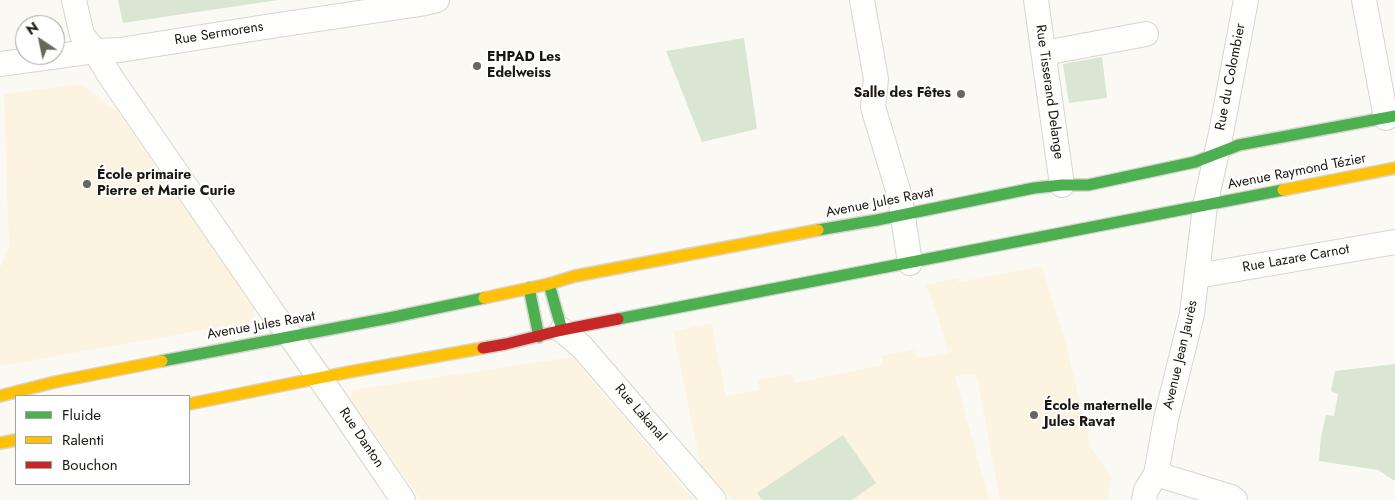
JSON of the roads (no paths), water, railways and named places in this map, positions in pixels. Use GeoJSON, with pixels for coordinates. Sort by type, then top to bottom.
{"type":"FeatureCollection","features":[{"type":"Feature","properties":{"kind":"main road"},"geometry":{"type":"LineString","coordinates":[[1216,154],[1239,146],[1390,117]]}},
{"type":"Feature","properties":{"kind":"main road","name":"Avenue Jules Ravat"},"geometry":{"type":"LineString","coordinates":[[0,396],[55,382],[180,356],[389,318],[549,284],[576,276],[778,237],[903,215],[1034,188],[1062,185],[1088,186],[1195,162],[1216,154]]}},
{"type":"Feature","properties":{"kind":"main road"},"geometry":{"type":"LineString","coordinates":[[1173,167],[1181,170],[1187,177]]}},
{"type":"Feature","properties":{"kind":"main road","name":"Avenue Raymond Tézier"},"geometry":{"type":"LineString","coordinates":[[1194,203],[1395,168]]}},
{"type":"Feature","properties":{"kind":"main road"},"geometry":{"type":"LineString","coordinates":[[1167,214],[1194,203]]}},
{"type":"Feature","properties":{"kind":"main road"},"geometry":{"type":"LineString","coordinates":[[190,404],[319,377],[506,344],[562,330],[1167,214],[1194,203]]}},
{"type":"Feature","properties":{"kind":"main road"},"geometry":{"type":"LineString","coordinates":[[549,284],[562,330]]}},
{"type":"Feature","properties":{"kind":"main road"},"geometry":{"type":"LineString","coordinates":[[529,288],[539,337]]}},
{"type":"Feature","properties":{"kind":"main road"},"geometry":{"type":"LineString","coordinates":[[0,444],[15,440]]}},
{"type":"Feature","properties":{"kind":"street","name":"Rue Danton"},"geometry":{"type":"LineString","coordinates":[[74,0],[82,35],[95,51],[403,500]]}},
{"type":"Feature","properties":{"kind":"street"},"geometry":{"type":"LineString","coordinates":[[862,0],[876,79],[874,107],[900,197],[910,264]]}},
{"type":"Feature","properties":{"kind":"street","name":"Rue Tisserand Delange"},"geometry":{"type":"LineString","coordinates":[[1036,0],[1062,185]]}},
{"type":"Feature","properties":{"kind":"street","name":"Rue du Colombier"},"geometry":{"type":"LineString","coordinates":[[1194,203],[1216,154],[1246,0]]}},
{"type":"Feature","properties":{"kind":"street"},"geometry":{"type":"LineString","coordinates":[[1364,0],[1390,117]]}},
{"type":"Feature","properties":{"kind":"street","name":"Rue Sermorens"},"geometry":{"type":"LineString","coordinates":[[0,64],[95,51],[120,50],[426,1]]}},
{"type":"Feature","properties":{"kind":"street"},"geometry":{"type":"LineString","coordinates":[[1044,53],[1146,34]]}},
{"type":"Feature","properties":{"kind":"street","name":"Avenue Jean Jaurès"},"geometry":{"type":"LineString","coordinates":[[1144,500],[1146,490],[1156,474],[1166,419],[1192,314],[1196,276],[1194,203]]}},
{"type":"Feature","properties":{"kind":"street","name":"Rue Lazare Carnot"},"geometry":{"type":"LineString","coordinates":[[1196,276],[1395,242]]}},
{"type":"Feature","properties":{"kind":"street","name":"Rue Lakanal"},"geometry":{"type":"LineString","coordinates":[[562,330],[582,347],[714,500]]}},
{"type":"Feature","properties":{"kind":"street"},"geometry":{"type":"LineString","coordinates":[[1156,474],[1231,497],[1235,500]]}},
{"type":"Feature","properties":{"kind":"place","name":"EHPAD Les Edelweiss"},"geometry":{"type":"Point","coordinates":[477,66]}},
{"type":"Feature","properties":{"kind":"place","name":"Salle des Fêtes"},"geometry":{"type":"Point","coordinates":[961,94]}},
{"type":"Feature","properties":{"kind":"place","name":"École primaire Pierre et Marie Curie"},"geometry":{"type":"Point","coordinates":[87,184]}},
{"type":"Feature","properties":{"kind":"place","name":"École maternelle Jules Ravat"},"geometry":{"type":"Point","coordinates":[1034,415]}}]}
